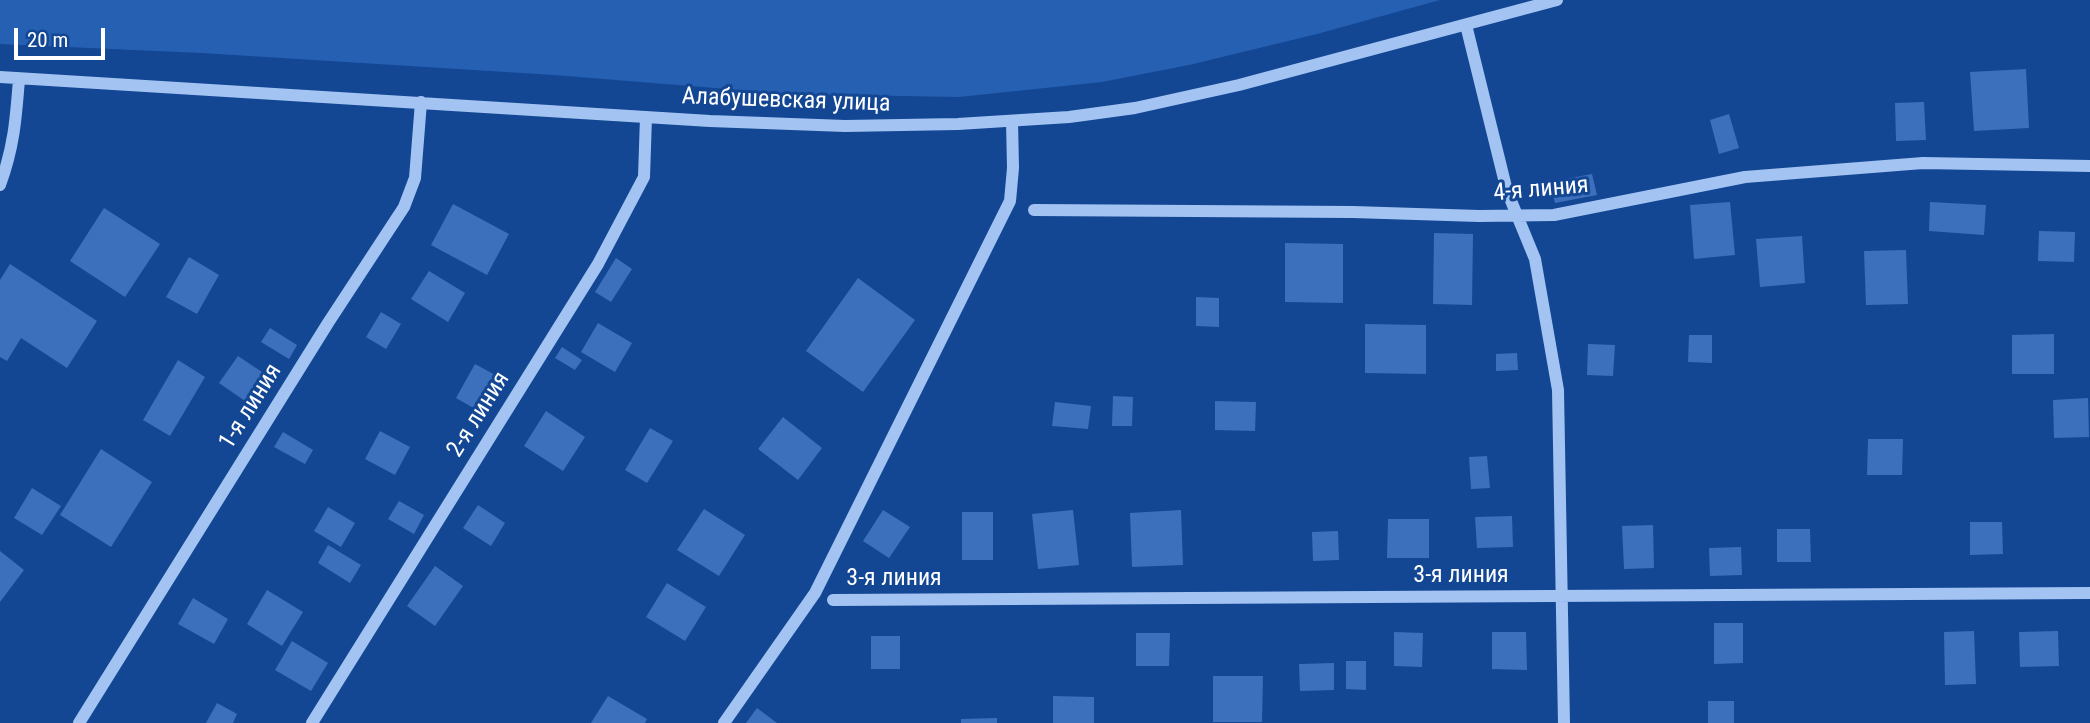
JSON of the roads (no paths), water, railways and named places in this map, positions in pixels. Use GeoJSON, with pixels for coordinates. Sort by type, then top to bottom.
{"type":"FeatureCollection","features":[{"type":"Feature","properties":{"kind":"street","name":"Алабушевская улица"},"geometry":{"type":"LineString","coordinates":[[0,77],[646,117],[845,126],[958,124],[1069,117],[1135,108],[1239,85],[1557,0]]}},
{"type":"Feature","properties":{"kind":"street"},"geometry":{"type":"LineString","coordinates":[[1466,25],[1507,191],[1535,259],[1558,390],[1564,723]]}},
{"type":"Feature","properties":{"kind":"street"},"geometry":{"type":"LineString","coordinates":[[0,185],[15,133],[19,79]]}},
{"type":"Feature","properties":{"kind":"street","name":"1-я линия"},"geometry":{"type":"LineString","coordinates":[[79,723],[328,323],[404,207],[415,178],[421,102]]}},
{"type":"Feature","properties":{"kind":"street","name":"2-я линия"},"geometry":{"type":"LineString","coordinates":[[312,723],[598,264],[644,177],[646,117]]}},
{"type":"Feature","properties":{"kind":"street","name":"3-я линия"},"geometry":{"type":"LineString","coordinates":[[724,723],[815,593],[1010,201],[1013,168],[1012,121]]}},
{"type":"Feature","properties":{"kind":"street","name":"4-я линия"},"geometry":{"type":"LineString","coordinates":[[1034,210],[1554,215],[1745,177],[1923,163],[2090,166]]}},
{"type":"Feature","properties":{"kind":"street","name":"3-я линия"},"geometry":{"type":"LineString","coordinates":[[833,600],[2090,593]]}}]}
